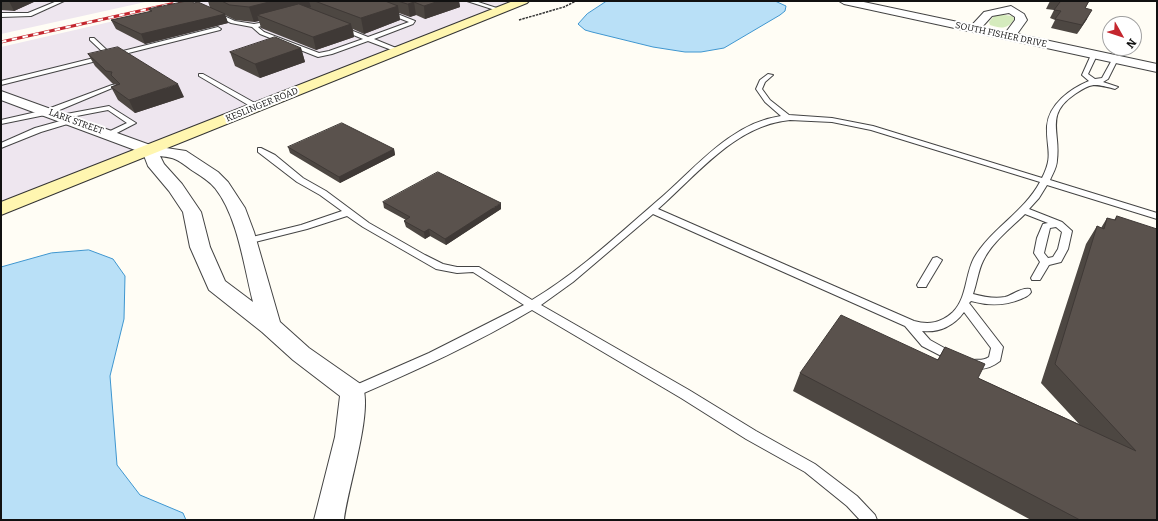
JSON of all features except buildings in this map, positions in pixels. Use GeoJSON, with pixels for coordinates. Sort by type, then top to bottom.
{"type":"FeatureCollection","features":[{"type":"Feature","properties":{"kind":"main road","name":"KESLINGER ROAD"},"geometry":{"type":"LineString","coordinates":[[1,209],[524,1]]}},
{"type":"Feature","properties":{"kind":"street","name":"SOUTH FISHER DRIVE"},"geometry":{"type":"LineString","coordinates":[[844,1],[1157,68]]}},
{"type":"Feature","properties":{"kind":"street"},"geometry":{"type":"LineString","coordinates":[[974,29],[988,14],[1011,9],[1019,1]]}},
{"type":"Feature","properties":{"kind":"street"},"geometry":{"type":"LineString","coordinates":[[1009,37],[1021,20],[1020,16],[1011,9]]}},
{"type":"Feature","properties":{"kind":"street","name":"LARK STREET"},"geometry":{"type":"LineString","coordinates":[[1,92],[150,150],[180,154],[217,181],[222,186],[236,208],[247,241],[270,326]]}},
{"type":"Feature","properties":{"kind":"street"},"geometry":{"type":"LineString","coordinates":[[150,150],[156,166],[176,188],[192,212],[200,247],[216,285],[270,326],[301,354],[353,392],[348,437],[329,520]]}},
{"type":"Feature","properties":{"kind":"lane"},"geometry":{"type":"LineString","coordinates":[[1,15],[29,15],[61,1]]}},
{"type":"Feature","properties":{"kind":"lane"},"geometry":{"type":"LineString","coordinates":[[470,1],[479,2],[500,10]]}},
{"type":"Feature","properties":{"kind":"lane"},"geometry":{"type":"LineString","coordinates":[[254,26],[262,33],[318,55],[330,53],[411,23],[412,21],[381,10]]}},
{"type":"Feature","properties":{"kind":"lane"},"geometry":{"type":"LineString","coordinates":[[212,13],[233,22],[254,26],[276,20]]}},
{"type":"Feature","properties":{"kind":"lane"},"geometry":{"type":"LineString","coordinates":[[332,25],[399,51]]}},
{"type":"Feature","properties":{"kind":"lane"},"geometry":{"type":"LineString","coordinates":[[1,92],[110,56],[218,29]]}},
{"type":"Feature","properties":{"kind":"lane"},"geometry":{"type":"LineString","coordinates":[[92,39],[110,56]]}},
{"type":"Feature","properties":{"kind":"lane"},"geometry":{"type":"LineString","coordinates":[[1094,55],[1085,74],[1093,81],[1115,87]]}},
{"type":"Feature","properties":{"kind":"lane"},"geometry":{"type":"LineString","coordinates":[[652,210],[909,324],[923,328],[938,327],[950,320],[960,310],[966,300],[973,273],[988,246],[1038,194],[1052,167],[1054,157],[1051,128],[1054,110],[1064,100],[1093,81],[1106,79],[1115,59]]}},
{"type":"Feature","properties":{"kind":"lane"},"geometry":{"type":"LineString","coordinates":[[770,74],[762,81],[759,89],[767,101],[788,118]]}},
{"type":"Feature","properties":{"kind":"lane"},"geometry":{"type":"LineString","coordinates":[[201,75],[258,107]]}},
{"type":"Feature","properties":{"kind":"lane"},"geometry":{"type":"LineString","coordinates":[[1,146],[38,130],[114,86]]}},
{"type":"Feature","properties":{"kind":"lane"},"geometry":{"type":"LineString","coordinates":[[1,122],[60,116],[109,108],[132,123],[109,134]]}},
{"type":"Feature","properties":{"kind":"lane"},"geometry":{"type":"LineString","coordinates":[[353,392],[417,365],[532,305],[569,280],[728,143],[745,130],[763,122],[788,118],[817,118],[843,121],[873,128],[1157,216]]}},
{"type":"Feature","properties":{"kind":"lane"},"geometry":{"type":"LineString","coordinates":[[261,150],[272,156],[300,180],[324,193],[366,225],[421,257],[440,267],[457,270],[475,269],[532,305],[685,394],[751,435],[810,468],[852,501],[870,520]]}},
{"type":"Feature","properties":{"kind":"lane"},"geometry":{"type":"LineString","coordinates":[[1023,210],[1052,220],[1067,231],[1063,249],[1057,260],[1045,262]]}},
{"type":"Feature","properties":{"kind":"lane"},"geometry":{"type":"LineString","coordinates":[[247,241],[304,227],[349,212]]}},
{"type":"Feature","properties":{"kind":"lane"},"geometry":{"type":"LineString","coordinates":[[1045,262],[1039,253],[1046,226],[1059,224]]}},
{"type":"Feature","properties":{"kind":"lane"},"geometry":{"type":"LineString","coordinates":[[922,285],[937,260]]}},
{"type":"Feature","properties":{"kind":"lane"},"geometry":{"type":"LineString","coordinates":[[1036,278],[1045,262]]}},
{"type":"Feature","properties":{"kind":"lane"},"geometry":{"type":"LineString","coordinates":[[966,300],[1001,302],[1026,292]]}},
{"type":"Feature","properties":{"kind":"lane"},"geometry":{"type":"LineString","coordinates":[[909,324],[926,343],[956,359],[982,366],[996,358],[998,353],[997,347],[966,300]]}},
{"type":"Feature","properties":{"kind":"path"},"geometry":{"type":"LineString","coordinates":[[519,20],[564,7],[576,1]]}},
{"type":"Feature","properties":{"kind":"shaded area"},"geometry":{"type":"Polygon","coordinates":[[[1,1],[150,1],[1,34],[1,1]]]}},
{"type":"Feature","properties":{"kind":"shaded area"},"geometry":{"type":"Polygon","coordinates":[[[201,1],[515,1],[1,205],[1,47],[201,1]]]}},
{"type":"Feature","properties":{"kind":"green space"},"geometry":{"type":"Polygon","coordinates":[[[995,15],[1012,16],[1015,19],[1009,25],[1004,27],[990,25],[989,22],[995,15]]]}},
{"type":"Feature","properties":{"kind":"water"},"geometry":{"type":"Polygon","coordinates":[[[607,1],[775,1],[786,6],[785,11],[780,15],[724,48],[701,52],[685,52],[653,47],[592,32],[585,30],[578,24],[587,14],[607,1]]]}},
{"type":"Feature","properties":{"kind":"water"},"geometry":{"type":"Polygon","coordinates":[[[89,250],[113,259],[125,276],[124,319],[110,376],[117,465],[140,495],[183,513],[186,520],[1,520],[1,267],[51,253],[89,250]]]}},
{"type":"Feature","properties":{"kind":"railway"},"geometry":{"type":"LineString","coordinates":[[1,42],[184,1]]}}]}
